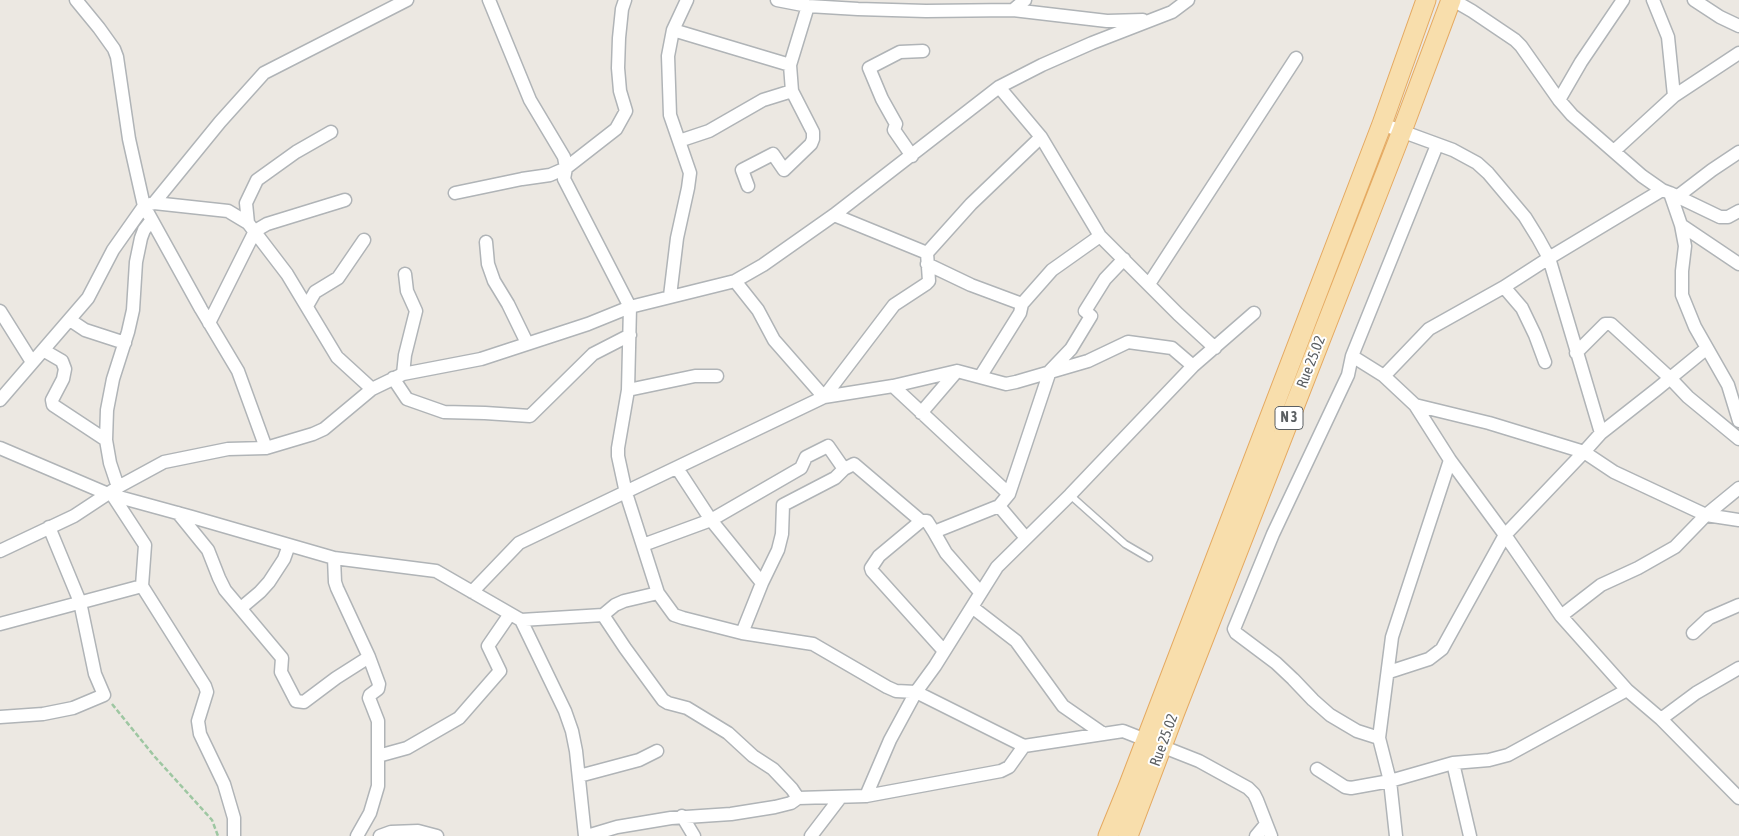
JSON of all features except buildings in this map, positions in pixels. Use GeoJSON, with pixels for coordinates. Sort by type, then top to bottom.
{"type":"FeatureCollection","features":[{"type":"Feature","properties":{"kind":"main road","name":"N 3"},"geometry":{"type":"LineString","coordinates":[[1108,836],[1128,787],[1154,742],[1426,0]]}},
{"type":"Feature","properties":{"kind":"main road","name":"Rue 25.02"},"geometry":{"type":"LineString","coordinates":[[1128,836],[1154,742],[1174,712],[1452,0]]}},
{"type":"Feature","properties":{"kind":"street"},"geometry":{"type":"LineString","coordinates":[[76,0],[99,28],[118,57],[129,139],[149,205],[151,221],[238,371],[266,448]]}},
{"type":"Feature","properties":{"kind":"street"},"geometry":{"type":"LineString","coordinates":[[0,400],[88,298],[113,250],[149,205],[264,73],[407,0]]}},
{"type":"Feature","properties":{"kind":"street"},"geometry":{"type":"LineString","coordinates":[[489,0],[530,100],[565,160],[564,179],[630,308],[628,390],[618,448],[626,493],[658,593],[674,615],[742,633],[812,644],[887,687],[896,691],[916,692],[1024,746],[1123,731],[1154,742],[1199,761],[1248,788],[1258,800],[1271,836]]}},
{"type":"Feature","properties":{"kind":"street"},"geometry":{"type":"LineString","coordinates":[[454,193],[550,175],[566,168],[616,129],[626,110],[620,90],[618,68],[619,38],[622,9],[625,0]]}},
{"type":"Feature","properties":{"kind":"street"},"geometry":{"type":"LineString","coordinates":[[670,296],[677,238],[690,172],[670,115],[668,48],[673,30],[688,0]]}},
{"type":"Feature","properties":{"kind":"street"},"geometry":{"type":"LineString","coordinates":[[777,0],[808,6],[858,9],[886,5],[926,11],[1013,10],[1107,21],[1153,20]]}},
{"type":"Feature","properties":{"kind":"street"},"geometry":{"type":"LineString","coordinates":[[1013,10],[1025,0]]}},
{"type":"Feature","properties":{"kind":"street"},"geometry":{"type":"LineString","coordinates":[[0,551],[74,516],[164,462],[228,449],[266,448],[313,434],[324,429],[372,389],[398,376],[481,359],[588,324],[630,308],[670,296],[735,281],[763,265],[834,215],[856,196],[912,156],[999,87],[1042,65],[1172,12],[1188,0]]}},
{"type":"Feature","properties":{"kind":"street"},"geometry":{"type":"LineString","coordinates":[[1452,0],[1472,11],[1521,46],[1559,100],[1572,115],[1642,176],[1670,193],[1720,217],[1728,217],[1739,211]]}},
{"type":"Feature","properties":{"kind":"street"},"geometry":{"type":"LineString","coordinates":[[1559,100],[1581,62],[1623,0]]}},
{"type":"Feature","properties":{"kind":"street"},"geometry":{"type":"LineString","coordinates":[[1653,0],[1668,37],[1674,96]]}},
{"type":"Feature","properties":{"kind":"street"},"geometry":{"type":"LineString","coordinates":[[1694,0],[1720,17],[1739,26]]}},
{"type":"Feature","properties":{"kind":"street"},"geometry":{"type":"LineString","coordinates":[[748,186],[742,170],[773,154],[784,170],[813,139],[813,132],[792,92],[790,65],[808,6]]}},
{"type":"Feature","properties":{"kind":"street"},"geometry":{"type":"LineString","coordinates":[[673,30],[790,65]]}},
{"type":"Feature","properties":{"kind":"street"},"geometry":{"type":"LineString","coordinates":[[912,156],[894,130],[896,124],[882,99],[869,68],[900,52],[924,51]]}},
{"type":"Feature","properties":{"kind":"street"},"geometry":{"type":"LineString","coordinates":[[1614,150],[1674,96],[1739,53]]}},
{"type":"Feature","properties":{"kind":"street"},"geometry":{"type":"LineString","coordinates":[[1149,284],[1296,58]]}},
{"type":"Feature","properties":{"kind":"street"},"geometry":{"type":"LineString","coordinates":[[999,87],[1041,137],[1100,236],[1215,348]]}},
{"type":"Feature","properties":{"kind":"street"},"geometry":{"type":"LineString","coordinates":[[679,141],[709,131],[763,100],[792,92]]}},
{"type":"Feature","properties":{"kind":"street"},"geometry":{"type":"LineString","coordinates":[[1382,124],[1470,158],[1488,173],[1525,217],[1549,258],[1601,433]]}},
{"type":"Feature","properties":{"kind":"street"},"geometry":{"type":"LineString","coordinates":[[209,323],[252,227],[246,203],[257,180],[296,152],[331,132]]}},
{"type":"Feature","properties":{"kind":"street"},"geometry":{"type":"LineString","coordinates":[[824,398],[894,305],[929,281],[927,258],[972,204],[1041,137]]}},
{"type":"Feature","properties":{"kind":"street"},"geometry":{"type":"LineString","coordinates":[[1379,738],[1357,731],[1330,715],[1276,663],[1236,634],[1234,629],[1273,534],[1348,376],[1352,356],[1437,145]]}},
{"type":"Feature","properties":{"kind":"street"},"geometry":{"type":"LineString","coordinates":[[1384,376],[1429,329],[1504,287],[1549,258],[1712,170],[1739,152]]}},
{"type":"Feature","properties":{"kind":"street"},"geometry":{"type":"LineString","coordinates":[[1670,193],[1681,224],[1685,246],[1682,295],[1695,327],[1707,348],[1734,382],[1739,421]]}},
{"type":"Feature","properties":{"kind":"street"},"geometry":{"type":"LineString","coordinates":[[252,227],[345,200]]}},
{"type":"Feature","properties":{"kind":"street"},"geometry":{"type":"LineString","coordinates":[[149,205],[228,211],[252,227],[308,306],[337,357],[372,389]]}},
{"type":"Feature","properties":{"kind":"street"},"geometry":{"type":"LineString","coordinates":[[834,215],[927,258],[970,285],[1022,304]]}},
{"type":"Feature","properties":{"kind":"street"},"geometry":{"type":"LineString","coordinates":[[151,221],[141,238],[136,262],[133,310],[112,387],[108,410],[106,440],[113,492],[145,545],[142,586],[205,686],[207,692],[198,720],[200,734],[224,784],[234,818],[234,836]]}},
{"type":"Feature","properties":{"kind":"street"},"geometry":{"type":"LineString","coordinates":[[1681,224],[1739,264]]}},
{"type":"Feature","properties":{"kind":"street"},"geometry":{"type":"LineString","coordinates":[[980,377],[1020,314],[1022,304],[1052,270],[1100,236]]}},
{"type":"Feature","properties":{"kind":"street"},"geometry":{"type":"LineString","coordinates":[[308,306],[316,292],[338,278],[364,240]]}},
{"type":"Feature","properties":{"kind":"street"},"geometry":{"type":"LineString","coordinates":[[486,242],[488,264],[494,282],[508,304],[527,344]]}},
{"type":"Feature","properties":{"kind":"street"},"geometry":{"type":"LineString","coordinates":[[934,532],[999,506],[1009,494],[1050,371],[1071,349],[1091,316],[1085,311],[1105,279],[1124,259]]}},
{"type":"Feature","properties":{"kind":"street"},"geometry":{"type":"LineString","coordinates":[[405,274],[407,291],[416,311],[398,376],[407,399],[444,412],[485,412],[530,416],[593,354],[630,335]]}},
{"type":"Feature","properties":{"kind":"street"},"geometry":{"type":"LineString","coordinates":[[735,281],[758,310],[774,340],[824,398]]}},
{"type":"Feature","properties":{"kind":"street"},"geometry":{"type":"LineString","coordinates":[[1504,287],[1522,308],[1545,362]]}},
{"type":"Feature","properties":{"kind":"street"},"geometry":{"type":"LineString","coordinates":[[0,311],[32,362]]}},
{"type":"Feature","properties":{"kind":"street"},"geometry":{"type":"LineString","coordinates":[[866,796],[890,740],[916,692],[997,567],[1070,495],[1193,366],[1254,313]]}},
{"type":"Feature","properties":{"kind":"street"},"geometry":{"type":"LineString","coordinates":[[70,320],[85,330],[125,343]]}},
{"type":"Feature","properties":{"kind":"street"},"geometry":{"type":"LineString","coordinates":[[1576,353],[1608,323],[1670,378],[1688,397],[1739,439]]}},
{"type":"Feature","properties":{"kind":"street"},"geometry":{"type":"LineString","coordinates":[[472,592],[518,543],[824,398],[893,386],[957,371],[1006,384],[1088,361],[1128,342],[1172,348],[1193,366]]}},
{"type":"Feature","properties":{"kind":"street"},"geometry":{"type":"LineString","coordinates":[[1389,672],[1429,659],[1442,649],[1505,535],[1601,433],[1707,348]]}},
{"type":"Feature","properties":{"kind":"street"},"geometry":{"type":"LineString","coordinates":[[43,350],[62,361],[65,369],[63,379],[52,400],[53,405],[106,440]]}},
{"type":"Feature","properties":{"kind":"street"},"geometry":{"type":"LineString","coordinates":[[1352,356],[1384,376],[1415,405],[1450,460],[1562,616],[1627,690],[1661,719],[1739,798]]}},
{"type":"Feature","properties":{"kind":"street"},"geometry":{"type":"LineString","coordinates":[[921,412],[957,371]]}},
{"type":"Feature","properties":{"kind":"street"},"geometry":{"type":"LineString","coordinates":[[628,390],[695,376],[717,376]]}},
{"type":"Feature","properties":{"kind":"street"},"geometry":{"type":"LineString","coordinates":[[893,386],[1009,494]]}},
{"type":"Feature","properties":{"kind":"street"},"geometry":{"type":"LineString","coordinates":[[1415,405],[1505,428],[1584,452],[1614,472],[1706,515],[1739,520]]}},
{"type":"Feature","properties":{"kind":"street"},"geometry":{"type":"LineString","coordinates":[[643,545],[710,520],[801,468],[806,457],[828,446],[844,469]]}},
{"type":"Feature","properties":{"kind":"street"},"geometry":{"type":"LineString","coordinates":[[0,448],[113,492],[178,514],[334,558],[436,571],[515,617],[603,615],[615,605],[624,601],[658,593]]}},
{"type":"Feature","properties":{"kind":"street"},"geometry":{"type":"LineString","coordinates":[[1396,836],[1390,782],[1379,738],[1392,637],[1450,460]]}},
{"type":"Feature","properties":{"kind":"street"},"geometry":{"type":"LineString","coordinates":[[742,633],[762,583],[778,550],[782,534],[783,505],[834,478],[844,469],[854,464],[921,520],[927,521],[946,553],[980,592]]}},
{"type":"Feature","properties":{"kind":"street"},"geometry":{"type":"LineString","coordinates":[[677,468],[710,520],[762,583]]}},
{"type":"Feature","properties":{"kind":"street"},"geometry":{"type":"LineString","coordinates":[[1562,616],[1601,585],[1638,568],[1676,547],[1706,515],[1739,488]]}},
{"type":"Feature","properties":{"kind":"street"},"geometry":{"type":"LineString","coordinates":[[999,506],[1026,538]]}},
{"type":"Feature","properties":{"kind":"street"},"geometry":{"type":"LineString","coordinates":[[178,514],[208,550],[225,590],[282,658],[281,672],[298,702],[304,702],[336,678],[369,657]]}},
{"type":"Feature","properties":{"kind":"street"},"geometry":{"type":"LineString","coordinates":[[921,520],[879,556],[871,568],[944,651]]}},
{"type":"Feature","properties":{"kind":"street"},"geometry":{"type":"LineString","coordinates":[[0,718],[43,714],[73,708],[104,695],[95,674],[80,602],[49,528]]}},
{"type":"Feature","properties":{"kind":"street"},"geometry":{"type":"LineString","coordinates":[[241,608],[269,582],[284,559],[289,545]]}},
{"type":"Feature","properties":{"kind":"street"},"geometry":{"type":"LineString","coordinates":[[334,558],[337,588],[380,684],[378,689],[369,698],[370,705],[378,718],[378,786],[370,813],[357,836]]}},
{"type":"Feature","properties":{"kind":"street"},"geometry":{"type":"LineString","coordinates":[[0,624],[142,586]]}},
{"type":"Feature","properties":{"kind":"street"},"geometry":{"type":"LineString","coordinates":[[1693,633],[1709,618],[1739,605]]}},
{"type":"Feature","properties":{"kind":"street"},"geometry":{"type":"LineString","coordinates":[[972,607],[1016,641],[1063,706],[1102,733]]}},
{"type":"Feature","properties":{"kind":"street"},"geometry":{"type":"LineString","coordinates":[[603,615],[663,700],[687,708],[728,733],[753,756],[773,769],[798,798]]}},
{"type":"Feature","properties":{"kind":"street"},"geometry":{"type":"LineString","coordinates":[[378,756],[407,748],[459,718],[500,671],[488,646],[515,617]]}},
{"type":"Feature","properties":{"kind":"street"},"geometry":{"type":"LineString","coordinates":[[515,617],[565,711],[573,737],[586,836],[617,827],[682,816],[731,814],[775,808],[791,803],[798,798],[866,796],[1001,771],[1009,767],[1024,746]]}},
{"type":"Feature","properties":{"kind":"street"},"geometry":{"type":"LineString","coordinates":[[1661,719],[1696,693],[1739,668]]}},
{"type":"Feature","properties":{"kind":"street"},"geometry":{"type":"LineString","coordinates":[[1317,769],[1345,787],[1351,788],[1390,782],[1453,763],[1489,760],[1508,755],[1627,690]]}},
{"type":"Feature","properties":{"kind":"street"},"geometry":{"type":"LineString","coordinates":[[579,776],[639,760],[657,751]]}},
{"type":"Feature","properties":{"kind":"street"},"geometry":{"type":"LineString","coordinates":[[1453,763],[1470,836]]}},
{"type":"Feature","properties":{"kind":"street"},"geometry":{"type":"LineString","coordinates":[[811,836],[840,798]]}},
{"type":"Feature","properties":{"kind":"street"},"geometry":{"type":"LineString","coordinates":[[682,816],[694,836]]}},
{"type":"Feature","properties":{"kind":"street"},"geometry":{"type":"LineString","coordinates":[[1256,836],[1266,824]]}},
{"type":"Feature","properties":{"kind":"street"},"geometry":{"type":"LineString","coordinates":[[380,836],[392,832],[418,831],[437,836]]}},
{"type":"Feature","properties":{"kind":"lane"},"geometry":{"type":"LineString","coordinates":[[1070,495],[1125,544],[1149,558]]}},
{"type":"Feature","properties":{"kind":"path"},"geometry":{"type":"LineString","coordinates":[[104,695],[155,757],[212,820],[218,836]]}}]}
